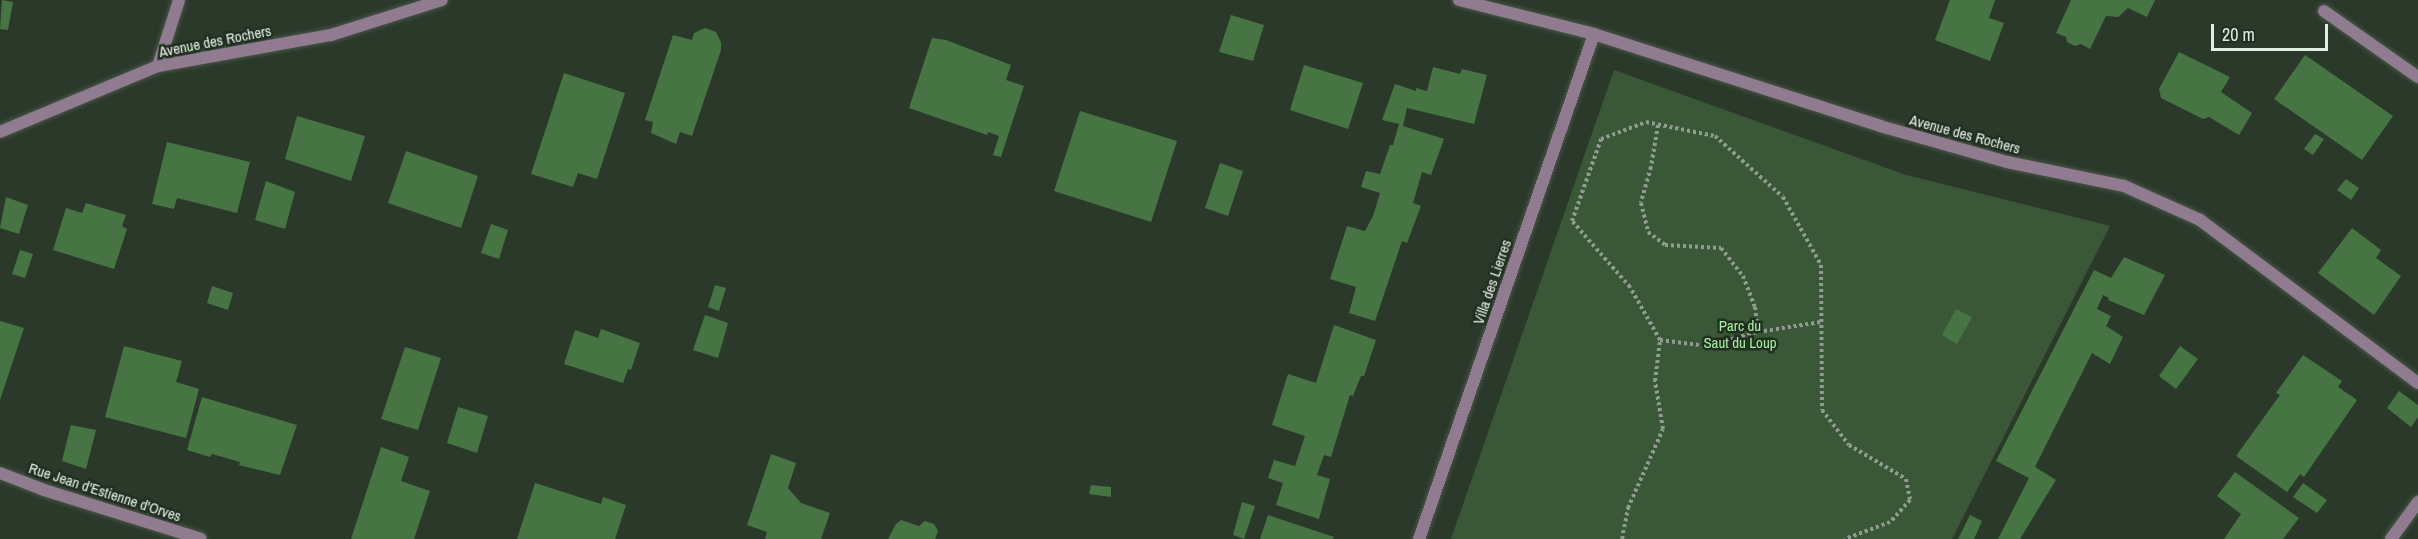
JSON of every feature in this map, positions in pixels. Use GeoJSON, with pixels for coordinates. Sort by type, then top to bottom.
{"type":"FeatureCollection","features":[{"type":"Feature","properties":{"kind":"street"},"geometry":{"type":"LineString","coordinates":[[158,66],[178,0]]}},
{"type":"Feature","properties":{"kind":"street","name":"Avenue des Rochers"},"geometry":{"type":"LineString","coordinates":[[0,132],[158,66],[331,35],[442,0]]}},
{"type":"Feature","properties":{"kind":"street","name":"Avenue des Rochers"},"geometry":{"type":"LineString","coordinates":[[1459,0],[1594,34],[1880,126],[2007,162],[2124,186],[2200,220],[2418,383]]}},
{"type":"Feature","properties":{"kind":"street"},"geometry":{"type":"LineString","coordinates":[[2324,11],[2418,78]]}},
{"type":"Feature","properties":{"kind":"street","name":"Villa des Lierres"},"geometry":{"type":"LineString","coordinates":[[1419,539],[1594,34]]}},
{"type":"Feature","properties":{"kind":"street","name":"Rue Jean d'Estienne d'Orves"},"geometry":{"type":"LineString","coordinates":[[0,473],[44,490],[201,539]]}},
{"type":"Feature","properties":{"kind":"street"},"geometry":{"type":"LineString","coordinates":[[2391,539],[2418,502]]}},
{"type":"Feature","properties":{"kind":"path"},"geometry":{"type":"LineString","coordinates":[[1622,539],[1628,508],[1663,429],[1655,381],[1660,340],[1630,287],[1572,221],[1601,139],[1646,122],[1715,136],[1783,197],[1821,265],[1822,410],[1849,446],[1906,479],[1910,501],[1890,522],[1845,539]]}},
{"type":"Feature","properties":{"kind":"path"},"geometry":{"type":"LineString","coordinates":[[1658,124],[1651,167],[1641,203],[1648,232],[1665,245],[1720,248],[1743,276],[1755,307],[1758,332]]}},
{"type":"Feature","properties":{"kind":"path"},"geometry":{"type":"LineString","coordinates":[[1660,340],[1707,346],[1758,332],[1821,322]]}},
{"type":"Feature","properties":{"kind":"green space","name":"Parc du Saut du Loup"},"geometry":{"type":"Polygon","coordinates":[[[1614,70],[1906,175],[2110,226],[1952,539],[1451,539],[1614,70]]]}},
{"type":"Feature","properties":{"kind":"building"},"geometry":{"type":"Polygon","coordinates":[[[2,0],[13,2],[8,30],[0,29],[2,0]]]}},
{"type":"Feature","properties":{"kind":"building"},"geometry":{"type":"Polygon","coordinates":[[[1950,0],[1995,0],[1989,18],[2004,23],[1990,61],[1935,40],[1950,0]]]}},
{"type":"Feature","properties":{"kind":"building"},"geometry":{"type":"Polygon","coordinates":[[[2071,0],[2155,0],[2147,17],[2128,8],[2118,17],[2106,16],[2090,49],[2081,44],[2075,46],[2067,42],[2066,37],[2056,33],[2071,0]]]}},
{"type":"Feature","properties":{"kind":"building"},"geometry":{"type":"Polygon","coordinates":[[[1231,15],[1264,25],[1253,61],[1219,52],[1231,15]]]}},
{"type":"Feature","properties":{"kind":"building"},"geometry":{"type":"Polygon","coordinates":[[[705,28],[716,32],[721,42],[721,50],[692,136],[680,132],[676,144],[651,133],[653,122],[645,120],[673,35],[692,40],[694,33],[705,28]]]}},
{"type":"Feature","properties":{"kind":"building"},"geometry":{"type":"Polygon","coordinates":[[[932,38],[946,40],[1011,65],[1006,80],[1024,86],[1001,157],[993,155],[999,136],[988,132],[987,135],[909,108],[932,38]]]}},
{"type":"Feature","properties":{"kind":"building"},"geometry":{"type":"Polygon","coordinates":[[[2179,52],[2230,77],[2221,92],[2252,113],[2239,135],[2209,117],[2203,119],[2161,98],[2159,89],[2179,52]]]}},
{"type":"Feature","properties":{"kind":"building"},"geometry":{"type":"Polygon","coordinates":[[[2305,55],[2393,116],[2362,160],[2274,99],[2305,55]]]}},
{"type":"Feature","properties":{"kind":"building"},"geometry":{"type":"Polygon","coordinates":[[[1304,65],[1363,83],[1348,129],[1290,110],[1304,65]]]}},
{"type":"Feature","properties":{"kind":"building"},"geometry":{"type":"Polygon","coordinates":[[[1433,67],[1460,74],[1462,69],[1487,75],[1474,124],[1407,108],[1403,126],[1444,139],[1431,175],[1422,172],[1413,203],[1421,206],[1407,243],[1402,241],[1375,321],[1349,313],[1356,287],[1330,279],[1347,226],[1365,231],[1373,216],[1380,193],[1361,187],[1366,171],[1380,174],[1390,145],[1393,145],[1399,124],[1382,120],[1395,84],[1416,91],[1416,88],[1427,91],[1433,67]]]}},
{"type":"Feature","properties":{"kind":"building"},"geometry":{"type":"Polygon","coordinates":[[[564,73],[625,93],[597,179],[578,173],[573,187],[531,174],[564,73]]]}},
{"type":"Feature","properties":{"kind":"building"},"geometry":{"type":"Polygon","coordinates":[[[1080,111],[1177,141],[1151,222],[1054,191],[1080,111]]]}},
{"type":"Feature","properties":{"kind":"building"},"geometry":{"type":"Polygon","coordinates":[[[297,116],[365,136],[351,181],[285,159],[297,116]]]}},
{"type":"Feature","properties":{"kind":"building"},"geometry":{"type":"Polygon","coordinates":[[[2315,134],[2324,139],[2313,155],[2304,149],[2315,134]]]}},
{"type":"Feature","properties":{"kind":"building"},"geometry":{"type":"Polygon","coordinates":[[[167,142],[250,162],[237,213],[177,198],[174,209],[152,204],[167,142]]]}},
{"type":"Feature","properties":{"kind":"building"},"geometry":{"type":"Polygon","coordinates":[[[406,151],[478,176],[461,228],[388,203],[406,151]]]}},
{"type":"Feature","properties":{"kind":"building"},"geometry":{"type":"Polygon","coordinates":[[[1220,163],[1243,171],[1228,216],[1205,208],[1220,163]]]}},
{"type":"Feature","properties":{"kind":"building"},"geometry":{"type":"Polygon","coordinates":[[[2346,179],[2359,188],[2351,200],[2337,190],[2346,179]]]}},
{"type":"Feature","properties":{"kind":"building"},"geometry":{"type":"Polygon","coordinates":[[[266,181],[295,192],[285,229],[255,220],[266,181]]]}},
{"type":"Feature","properties":{"kind":"building"},"geometry":{"type":"Polygon","coordinates":[[[6,197],[28,205],[19,234],[0,228],[6,197]]]}},
{"type":"Feature","properties":{"kind":"building"},"geometry":{"type":"Polygon","coordinates":[[[86,203],[126,215],[122,226],[127,229],[114,269],[53,250],[66,208],[82,213],[86,203]]]}},
{"type":"Feature","properties":{"kind":"building"},"geometry":{"type":"Polygon","coordinates":[[[491,224],[508,230],[499,259],[481,253],[491,224]]]}},
{"type":"Feature","properties":{"kind":"building"},"geometry":{"type":"Polygon","coordinates":[[[2352,228],[2381,250],[2376,258],[2401,276],[2374,315],[2318,273],[2352,228]]]}},
{"type":"Feature","properties":{"kind":"building"},"geometry":{"type":"Polygon","coordinates":[[[20,250],[33,254],[25,278],[12,274],[20,250]]]}},
{"type":"Feature","properties":{"kind":"building"},"geometry":{"type":"Polygon","coordinates":[[[2124,257],[2165,275],[2144,315],[2108,300],[2109,298],[2103,295],[2097,309],[2111,316],[2106,326],[2123,337],[2110,364],[2092,353],[2035,467],[2056,480],[2020,539],[1998,539],[2029,478],[1996,461],[2094,270],[2111,278],[2124,257]]]}},
{"type":"Feature","properties":{"kind":"building"},"geometry":{"type":"Polygon","coordinates":[[[715,285],[726,288],[719,311],[708,307],[715,285]]]}},
{"type":"Feature","properties":{"kind":"building"},"geometry":{"type":"Polygon","coordinates":[[[212,286],[233,293],[228,310],[207,303],[212,286]]]}},
{"type":"Feature","properties":{"kind":"building"},"geometry":{"type":"Polygon","coordinates":[[[1956,309],[1972,317],[1957,344],[1942,335],[1956,309]]]}},
{"type":"Feature","properties":{"kind":"building"},"geometry":{"type":"Polygon","coordinates":[[[705,315],[728,323],[718,358],[693,350],[705,315]]]}},
{"type":"Feature","properties":{"kind":"building"},"geometry":{"type":"Polygon","coordinates":[[[0,321],[24,328],[0,400],[0,321]]]}},
{"type":"Feature","properties":{"kind":"building"},"geometry":{"type":"Polygon","coordinates":[[[1334,325],[1376,340],[1364,376],[1361,376],[1353,396],[1350,395],[1331,457],[1324,455],[1317,475],[1330,479],[1319,519],[1276,505],[1283,483],[1268,478],[1274,460],[1295,466],[1305,436],[1272,425],[1288,374],[1316,383],[1334,325]]]}},
{"type":"Feature","properties":{"kind":"building"},"geometry":{"type":"Polygon","coordinates":[[[601,329],[640,343],[631,370],[628,369],[623,383],[564,364],[575,330],[598,338],[601,329]]]}},
{"type":"Feature","properties":{"kind":"building"},"geometry":{"type":"Polygon","coordinates":[[[124,346],[182,361],[176,382],[199,389],[186,438],[105,417],[124,346]]]}},
{"type":"Feature","properties":{"kind":"building"},"geometry":{"type":"Polygon","coordinates":[[[2180,346],[2198,359],[2176,389],[2159,376],[2180,346]]]}},
{"type":"Feature","properties":{"kind":"building"},"geometry":{"type":"Polygon","coordinates":[[[405,347],[441,358],[418,430],[381,419],[405,347]]]}},
{"type":"Feature","properties":{"kind":"building"},"geometry":{"type":"Polygon","coordinates":[[[2303,355],[2342,381],[2338,387],[2357,400],[2304,477],[2300,474],[2287,492],[2236,456],[2280,395],[2276,393],[2303,355]]]}},
{"type":"Feature","properties":{"kind":"building"},"geometry":{"type":"Polygon","coordinates":[[[2399,391],[2418,405],[2418,417],[2411,427],[2387,408],[2399,391]]]}},
{"type":"Feature","properties":{"kind":"building"},"geometry":{"type":"Polygon","coordinates":[[[202,397],[297,425],[280,475],[239,465],[240,462],[212,454],[210,457],[187,450],[202,397]]]}},
{"type":"Feature","properties":{"kind":"building"},"geometry":{"type":"Polygon","coordinates":[[[458,407],[488,416],[477,453],[447,443],[458,407]]]}},
{"type":"Feature","properties":{"kind":"building"},"geometry":{"type":"Polygon","coordinates":[[[71,425],[96,430],[86,469],[62,461],[71,425]]]}},
{"type":"Feature","properties":{"kind":"building"},"geometry":{"type":"Polygon","coordinates":[[[381,447],[409,457],[401,481],[430,491],[414,539],[351,539],[381,447]]]}},
{"type":"Feature","properties":{"kind":"building"},"geometry":{"type":"Polygon","coordinates":[[[771,454],[796,463],[788,488],[801,503],[830,513],[821,539],[765,539],[767,532],[747,525],[771,454]]]}},
{"type":"Feature","properties":{"kind":"building"},"geometry":{"type":"Polygon","coordinates":[[[2235,472],[2299,518],[2283,539],[2224,539],[2241,514],[2217,496],[2235,472]]]}},
{"type":"Feature","properties":{"kind":"building"},"geometry":{"type":"Polygon","coordinates":[[[535,483],[601,504],[603,497],[626,505],[615,539],[517,539],[535,483]]]}},
{"type":"Feature","properties":{"kind":"building"},"geometry":{"type":"Polygon","coordinates":[[[2303,483],[2327,500],[2317,513],[2293,497],[2303,483]]]}},
{"type":"Feature","properties":{"kind":"building"},"geometry":{"type":"Polygon","coordinates":[[[1091,485],[1111,487],[1111,497],[1089,494],[1091,485]]]}},
{"type":"Feature","properties":{"kind":"building"},"geometry":{"type":"Polygon","coordinates":[[[1242,502],[1255,506],[1244,539],[1233,535],[1242,502]]]}},
{"type":"Feature","properties":{"kind":"building"},"geometry":{"type":"Polygon","coordinates":[[[1268,515],[1334,537],[1333,539],[1260,539],[1268,515]]]}},
{"type":"Feature","properties":{"kind":"building"},"geometry":{"type":"Polygon","coordinates":[[[1970,515],[1982,521],[1974,539],[1958,539],[1970,515]]]}},
{"type":"Feature","properties":{"kind":"building"},"geometry":{"type":"Polygon","coordinates":[[[901,520],[919,526],[925,521],[934,524],[938,531],[935,539],[888,539],[896,524],[901,520]]]}}]}
